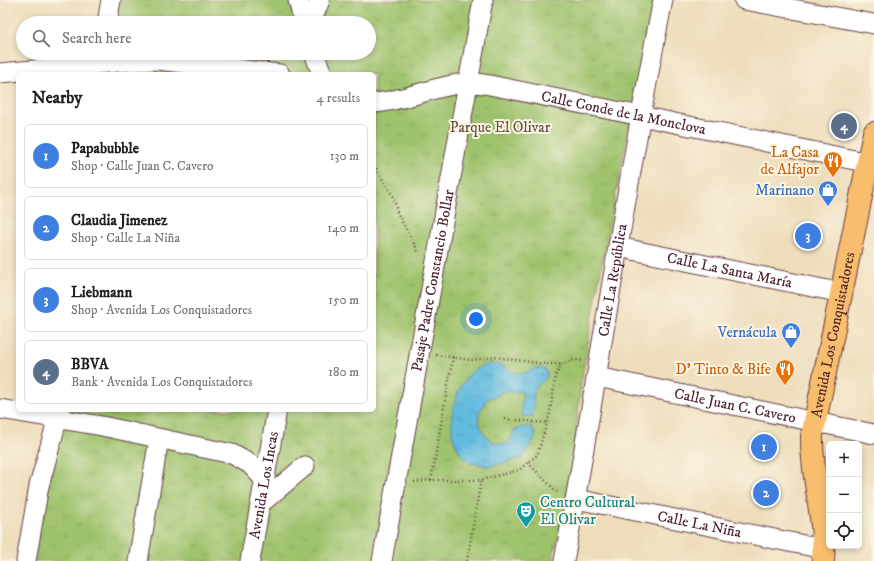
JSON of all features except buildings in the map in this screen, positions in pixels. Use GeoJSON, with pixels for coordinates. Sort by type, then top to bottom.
{"type":"FeatureCollection","features":[{"type":"Feature","properties":{"kind":"main road","name":"Avenida Los Conquistadores"},"geometry":{"type":"LineString","coordinates":[[823,555],[812,456],[814,422],[871,164],[874,133]]}},
{"type":"Feature","properties":{"kind":"street"},"geometry":{"type":"LineString","coordinates":[[108,16],[111,0]]}},
{"type":"Feature","properties":{"kind":"street"},"geometry":{"type":"LineString","coordinates":[[298,0],[302,16]]}},
{"type":"Feature","properties":{"kind":"street"},"geometry":{"type":"LineString","coordinates":[[314,16],[320,0]]}},
{"type":"Feature","properties":{"kind":"street","name":"Pasaje Padre Constancio Bollar"},"geometry":{"type":"LineString","coordinates":[[382,561],[483,0]]}},
{"type":"Feature","properties":{"kind":"street","name":"Calle La República"},"geometry":{"type":"LineString","coordinates":[[564,561],[598,370],[640,115],[663,0]]}},
{"type":"Feature","properties":{"kind":"street"},"geometry":{"type":"LineString","coordinates":[[744,0],[874,24]]}},
{"type":"Feature","properties":{"kind":"street"},"geometry":{"type":"LineString","coordinates":[[0,73],[157,60],[262,72]]}},
{"type":"Feature","properties":{"kind":"street"},"geometry":{"type":"LineString","coordinates":[[317,60],[321,72]]}},
{"type":"Feature","properties":{"kind":"street","name":"Calle Conde de la Monclova"},"geometry":{"type":"LineString","coordinates":[[376,104],[395,101],[467,83],[490,84],[871,164]]}},
{"type":"Feature","properties":{"kind":"street","name":"Calle La Santa María"},"geometry":{"type":"LineString","coordinates":[[618,248],[842,293]]}},
{"type":"Feature","properties":{"kind":"street","name":"Calle Juan C. Cavero"},"geometry":{"type":"LineString","coordinates":[[598,370],[814,422],[874,434]]}},
{"type":"Feature","properties":{"kind":"street"},"geometry":{"type":"LineString","coordinates":[[0,409],[16,410]]}},
{"type":"Feature","properties":{"kind":"street"},"geometry":{"type":"LineString","coordinates":[[35,412],[59,414],[159,439],[232,454],[250,464],[264,479]]}},
{"type":"Feature","properties":{"kind":"street","name":"Avenida Los Incas"},"geometry":{"type":"LineString","coordinates":[[250,561],[277,412]]}},
{"type":"Feature","properties":{"kind":"street"},"geometry":{"type":"LineString","coordinates":[[26,561],[39,486],[59,414]]}},
{"type":"Feature","properties":{"kind":"street"},"geometry":{"type":"LineString","coordinates":[[138,561],[159,439]]}},
{"type":"Feature","properties":{"kind":"street"},"geometry":{"type":"LineString","coordinates":[[260,504],[305,466]]}},
{"type":"Feature","properties":{"kind":"street","name":"Calle La Niña"},"geometry":{"type":"LineString","coordinates":[[575,502],[823,555]]}},
{"type":"Feature","properties":{"kind":"path"},"geometry":{"type":"LineString","coordinates":[[376,168],[394,198],[397,212],[433,278]]}},
{"type":"Feature","properties":{"kind":"path"},"geometry":{"type":"LineString","coordinates":[[420,352],[471,360],[496,357],[545,364],[562,364],[574,360],[598,370]]}},
{"type":"Feature","properties":{"kind":"path"},"geometry":{"type":"LineString","coordinates":[[431,480],[453,357]]}},
{"type":"Feature","properties":{"kind":"path"},"geometry":{"type":"LineString","coordinates":[[396,485],[431,480],[481,480],[519,470],[537,455],[547,423],[556,375],[562,364]]}},
{"type":"Feature","properties":{"kind":"path"},"geometry":{"type":"LineString","coordinates":[[506,419],[547,423]]}},
{"type":"Feature","properties":{"kind":"path"},"geometry":{"type":"LineString","coordinates":[[528,463],[558,492],[563,501],[575,502]]}},
{"type":"Feature","properties":{"kind":"path"},"geometry":{"type":"LineString","coordinates":[[467,561],[481,480]]}},
{"type":"Feature","properties":{"kind":"green space","name":"Parque El Olivar"},"geometry":{"type":"Polygon","coordinates":[[[121,0],[655,0],[603,257],[581,383],[570,490],[552,561],[34,561],[48,485],[67,412],[376,412],[376,72],[103,72],[106,60],[376,60],[376,16],[116,16],[121,0]]]}},
{"type":"Feature","properties":{"kind":"water"},"geometry":{"type":"Polygon","coordinates":[[[497,364],[518,373],[524,373],[536,368],[542,368],[546,370],[547,375],[535,389],[533,399],[533,416],[523,416],[521,413],[523,392],[500,392],[497,396],[488,398],[479,413],[480,425],[483,431],[491,440],[503,444],[509,443],[515,429],[531,426],[536,435],[523,458],[491,466],[470,463],[460,452],[453,437],[452,418],[454,407],[461,387],[474,371],[484,365],[497,364]]]}},
{"type":"Feature","properties":{"kind":"place","name":"BBVA"},"geometry":{"type":"Point","coordinates":[844,126]}},
{"type":"Feature","properties":{"kind":"place","name":"La Casa de Alfajor"},"geometry":{"type":"Point","coordinates":[833,178]}},
{"type":"Feature","properties":{"kind":"place","name":"Marinano"},"geometry":{"type":"Point","coordinates":[828,207]}},
{"type":"Feature","properties":{"kind":"place","name":"Liebmann"},"geometry":{"type":"Point","coordinates":[808,236]}},
{"type":"Feature","properties":{"kind":"place","name":"Vernácula"},"geometry":{"type":"Point","coordinates":[791,349]}},
{"type":"Feature","properties":{"kind":"place","name":"D' Tinto & Bife"},"geometry":{"type":"Point","coordinates":[785,386]}},
{"type":"Feature","properties":{"kind":"place","name":"Papabubble"},"geometry":{"type":"Point","coordinates":[764,447]}},
{"type":"Feature","properties":{"kind":"place","name":"Claudia Jimenez"},"geometry":{"type":"Point","coordinates":[766,493]}},
{"type":"Feature","properties":{"kind":"place","name":"Centro Cultural El Olivar"},"geometry":{"type":"Point","coordinates":[526,528]}}]}
